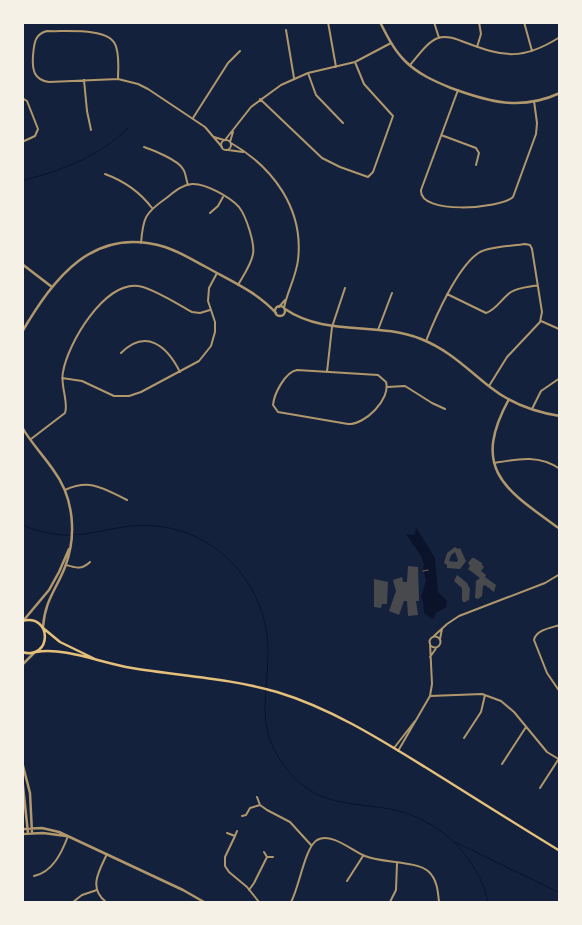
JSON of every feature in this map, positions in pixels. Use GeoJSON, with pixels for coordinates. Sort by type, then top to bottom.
{"type":"FeatureCollection","features":[{"type":"Feature","properties":{"kind":"main road"},"geometry":{"type":"LineString","coordinates":[[22,621],[34,621],[60,642],[102,662]]}},
{"type":"Feature","properties":{"kind":"main road"},"geometry":{"type":"LineString","coordinates":[[36,652],[45,642],[46,636],[43,628]]}},
{"type":"Feature","properties":{"kind":"main road"},"geometry":{"type":"LineString","coordinates":[[22,652],[58,650],[102,662],[147,671],[208,677],[277,692],[334,715],[394,748],[560,851]]}},
{"type":"Feature","properties":{"kind":"street"},"geometry":{"type":"LineString","coordinates":[[328,22],[336,67]]}},
{"type":"Feature","properties":{"kind":"street"},"geometry":{"type":"LineString","coordinates":[[434,22],[439,38]]}},
{"type":"Feature","properties":{"kind":"street"},"geometry":{"type":"LineString","coordinates":[[477,47],[481,34],[478,22]]}},
{"type":"Feature","properties":{"kind":"street"},"geometry":{"type":"LineString","coordinates":[[524,22],[532,51]]}},
{"type":"Feature","properties":{"kind":"street"},"geometry":{"type":"LineString","coordinates":[[380,24],[399,55],[410,66],[433,81],[498,102],[534,101],[560,93]]}},
{"type":"Feature","properties":{"kind":"street"},"geometry":{"type":"LineString","coordinates":[[286,30],[294,78]]}},
{"type":"Feature","properties":{"kind":"street"},"geometry":{"type":"LineString","coordinates":[[118,80],[116,46],[108,36],[98,32],[47,31],[40,34],[34,45],[32,66],[37,78],[50,82],[118,80],[138,84],[208,129],[224,150],[245,152]]}},
{"type":"Feature","properties":{"kind":"street"},"geometry":{"type":"LineString","coordinates":[[410,66],[428,44],[439,38],[448,37],[503,54],[518,54],[546,46],[560,37]]}},
{"type":"Feature","properties":{"kind":"street"},"geometry":{"type":"LineString","coordinates":[[222,147],[222,143],[244,116],[260,99],[276,87],[308,73],[355,62],[391,43]]}},
{"type":"Feature","properties":{"kind":"street"},"geometry":{"type":"LineString","coordinates":[[193,118],[228,63],[240,51]]}},
{"type":"Feature","properties":{"kind":"street"},"geometry":{"type":"LineString","coordinates":[[260,99],[322,158],[340,167],[368,176],[373,172],[393,116],[364,84],[355,62]]}},
{"type":"Feature","properties":{"kind":"street"},"geometry":{"type":"LineString","coordinates":[[308,73],[320,101],[343,123]]}},
{"type":"Feature","properties":{"kind":"street"},"geometry":{"type":"LineString","coordinates":[[84,80],[86,111],[91,130]]}},
{"type":"Feature","properties":{"kind":"street"},"geometry":{"type":"LineString","coordinates":[[458,90],[421,190],[422,198],[438,205],[457,208],[509,201],[514,195],[536,134],[537,123],[534,101]]}},
{"type":"Feature","properties":{"kind":"street"},"geometry":{"type":"LineString","coordinates":[[22,98],[27,101],[38,129],[35,136],[22,142]]}},
{"type":"Feature","properties":{"kind":"street"},"geometry":{"type":"LineString","coordinates":[[228,150],[232,132]]}},
{"type":"Feature","properties":{"kind":"street"},"geometry":{"type":"LineString","coordinates":[[441,134],[476,148],[479,156],[476,165]]}},
{"type":"Feature","properties":{"kind":"street"},"geometry":{"type":"LineString","coordinates":[[214,137],[230,143],[262,165],[274,178],[286,196],[293,214],[298,233],[298,259],[283,316]]}},
{"type":"Feature","properties":{"kind":"street"},"geometry":{"type":"LineString","coordinates":[[144,147],[155,150],[181,166],[188,185]]}},
{"type":"Feature","properties":{"kind":"street"},"geometry":{"type":"LineString","coordinates":[[105,174],[141,194],[152,208]]}},
{"type":"Feature","properties":{"kind":"street"},"geometry":{"type":"LineString","coordinates":[[141,243],[143,221],[152,208],[177,190],[188,185],[204,186],[237,206],[242,213],[254,248],[252,259],[238,285]]}},
{"type":"Feature","properties":{"kind":"street"},"geometry":{"type":"LineString","coordinates":[[210,212],[218,206],[223,197]]}},
{"type":"Feature","properties":{"kind":"street"},"geometry":{"type":"LineString","coordinates":[[22,332],[52,287],[73,264],[94,251],[121,243],[141,243],[166,247],[177,252],[267,303],[285,309],[312,323],[332,327],[378,330],[408,335],[426,341],[455,358],[489,386],[509,399],[532,409],[560,416]]}},
{"type":"Feature","properties":{"kind":"street"},"geometry":{"type":"LineString","coordinates":[[426,341],[447,294],[478,253],[485,250],[530,245],[542,312],[541,321],[507,357],[489,386]]}},
{"type":"Feature","properties":{"kind":"street"},"geometry":{"type":"LineString","coordinates":[[22,264],[52,287]]}},
{"type":"Feature","properties":{"kind":"street"},"geometry":{"type":"LineString","coordinates":[[62,378],[82,381],[108,394],[122,397],[137,394],[200,361],[211,346],[216,329],[210,310],[208,294],[217,273]]}},
{"type":"Feature","properties":{"kind":"street"},"geometry":{"type":"LineString","coordinates":[[31,439],[65,413],[67,408],[62,378],[69,352],[81,330],[103,300],[118,289],[132,285],[142,286],[192,312],[200,313],[210,310]]}},
{"type":"Feature","properties":{"kind":"street"},"geometry":{"type":"LineString","coordinates":[[447,294],[486,313],[508,294],[516,290],[538,285]]}},
{"type":"Feature","properties":{"kind":"street"},"geometry":{"type":"LineString","coordinates":[[327,372],[332,327],[345,288]]}},
{"type":"Feature","properties":{"kind":"street"},"geometry":{"type":"LineString","coordinates":[[378,330],[392,293]]}},
{"type":"Feature","properties":{"kind":"street"},"geometry":{"type":"LineString","coordinates":[[276,313],[275,310],[286,299]]}},
{"type":"Feature","properties":{"kind":"street"},"geometry":{"type":"LineString","coordinates":[[267,303],[279,316],[296,316]]}},
{"type":"Feature","properties":{"kind":"street"},"geometry":{"type":"LineString","coordinates":[[541,321],[558,329]]}},
{"type":"Feature","properties":{"kind":"street"},"geometry":{"type":"LineString","coordinates":[[121,354],[135,342],[148,341],[158,345],[167,352],[180,372]]}},
{"type":"Feature","properties":{"kind":"street"},"geometry":{"type":"LineString","coordinates":[[297,370],[378,375],[383,379],[387,387],[384,398],[367,418],[358,424],[348,424],[279,412],[273,405],[274,398],[291,372],[297,370]]}},
{"type":"Feature","properties":{"kind":"street"},"geometry":{"type":"LineString","coordinates":[[532,409],[541,391],[560,378]]}},
{"type":"Feature","properties":{"kind":"street"},"geometry":{"type":"LineString","coordinates":[[387,387],[402,386],[411,388],[432,403],[446,408]]}},
{"type":"Feature","properties":{"kind":"street"},"geometry":{"type":"LineString","coordinates":[[509,399],[497,422],[494,433],[492,448],[494,463],[510,492],[559,528]]}},
{"type":"Feature","properties":{"kind":"street"},"geometry":{"type":"LineString","coordinates":[[22,427],[55,471],[65,490],[72,524],[70,547],[47,604],[43,628]]}},
{"type":"Feature","properties":{"kind":"street"},"geometry":{"type":"LineString","coordinates":[[494,463],[516,459],[535,459],[560,469]]}},
{"type":"Feature","properties":{"kind":"street"},"geometry":{"type":"LineString","coordinates":[[65,490],[79,485],[90,484],[127,500]]}},
{"type":"Feature","properties":{"kind":"street"},"geometry":{"type":"LineString","coordinates":[[64,565],[79,568],[86,566],[90,562]]}},
{"type":"Feature","properties":{"kind":"street"},"geometry":{"type":"LineString","coordinates":[[22,621],[61,573]]}},
{"type":"Feature","properties":{"kind":"street"},"geometry":{"type":"LineString","coordinates":[[398,751],[430,696],[432,684],[430,639],[459,616],[545,583],[560,574]]}},
{"type":"Feature","properties":{"kind":"street"},"geometry":{"type":"LineString","coordinates":[[560,625],[534,636],[547,673],[560,692]]}},
{"type":"Feature","properties":{"kind":"street"},"geometry":{"type":"LineString","coordinates":[[430,657],[440,644],[442,629]]}},
{"type":"Feature","properties":{"kind":"street"},"geometry":{"type":"LineString","coordinates":[[434,636],[440,640]]}},
{"type":"Feature","properties":{"kind":"street"},"geometry":{"type":"LineString","coordinates":[[430,643],[432,646],[438,646]]}},
{"type":"Feature","properties":{"kind":"street"},"geometry":{"type":"LineString","coordinates":[[22,665],[36,652]]}},
{"type":"Feature","properties":{"kind":"street"},"geometry":{"type":"LineString","coordinates":[[430,696],[485,695],[494,697],[508,706],[547,752],[559,760],[540,788]]}},
{"type":"Feature","properties":{"kind":"street"},"geometry":{"type":"LineString","coordinates":[[464,738],[481,712],[485,695]]}},
{"type":"Feature","properties":{"kind":"street"},"geometry":{"type":"LineString","coordinates":[[394,748],[416,719]]}},
{"type":"Feature","properties":{"kind":"street"},"geometry":{"type":"LineString","coordinates":[[502,764],[526,727]]}},
{"type":"Feature","properties":{"kind":"street"},"geometry":{"type":"LineString","coordinates":[[22,762],[28,781],[32,832]]}},
{"type":"Feature","properties":{"kind":"street"},"geometry":{"type":"LineString","coordinates":[[22,778],[28,833]]}},
{"type":"Feature","properties":{"kind":"street"},"geometry":{"type":"LineString","coordinates":[[256,797],[260,805],[290,822],[312,844]]}},
{"type":"Feature","properties":{"kind":"street"},"geometry":{"type":"LineString","coordinates":[[242,816],[246,815],[250,808],[260,805]]}},
{"type":"Feature","properties":{"kind":"street"},"geometry":{"type":"LineString","coordinates":[[22,830],[32,828],[51,830],[68,836],[204,902]]}},
{"type":"Feature","properties":{"kind":"street"},"geometry":{"type":"LineString","coordinates":[[237,831],[225,857],[225,866],[259,902]]}},
{"type":"Feature","properties":{"kind":"street"},"geometry":{"type":"LineString","coordinates":[[22,834],[32,832],[68,836]]}},
{"type":"Feature","properties":{"kind":"street"},"geometry":{"type":"LineString","coordinates":[[227,833],[235,836]]}},
{"type":"Feature","properties":{"kind":"street"},"geometry":{"type":"LineString","coordinates":[[34,876],[42,873],[58,859],[68,836]]}},
{"type":"Feature","properties":{"kind":"street"},"geometry":{"type":"LineString","coordinates":[[291,902],[312,844],[320,839],[329,838],[363,856],[422,867],[429,872],[436,884],[439,902]]}},
{"type":"Feature","properties":{"kind":"street"},"geometry":{"type":"LineString","coordinates":[[264,852],[267,857]]}},
{"type":"Feature","properties":{"kind":"street"},"geometry":{"type":"LineString","coordinates":[[106,854],[97,875],[97,890],[106,902]]}},
{"type":"Feature","properties":{"kind":"street"},"geometry":{"type":"LineString","coordinates":[[347,881],[363,856]]}},
{"type":"Feature","properties":{"kind":"street"},"geometry":{"type":"LineString","coordinates":[[249,890],[267,857]]}},
{"type":"Feature","properties":{"kind":"street"},"geometry":{"type":"LineString","coordinates":[[267,857],[273,857]]}},
{"type":"Feature","properties":{"kind":"street"},"geometry":{"type":"LineString","coordinates":[[390,902],[396,890],[397,863]]}},
{"type":"Feature","properties":{"kind":"street"},"geometry":{"type":"LineString","coordinates":[[73,902],[82,895],[97,890]]}},
{"type":"Feature","properties":{"kind":"path"},"geometry":{"type":"LineString","coordinates":[[423,571],[428,570]]}},
{"type":"Feature","properties":{"kind":"water"},"geometry":{"type":"Polygon","coordinates":[[[416,527],[435,558],[438,592],[447,601],[446,607],[436,613],[432,619],[424,613],[421,597],[426,581],[424,565],[421,556],[406,534],[413,535],[416,527]]]}},
{"type":"Feature","properties":{"kind":"building"},"geometry":{"type":"Polygon","coordinates":[[[455,547],[460,548],[466,561],[460,569],[447,568],[447,565],[444,563],[447,553],[455,547]],[[455,552],[451,555],[449,561],[457,562],[455,552]]]}},
{"type":"Feature","properties":{"kind":"building"},"geometry":{"type":"Polygon","coordinates":[[[472,558],[482,563],[484,567],[481,571],[486,575],[485,577],[496,585],[494,592],[485,585],[483,586],[482,596],[478,599],[475,598],[476,581],[480,578],[468,569],[470,566],[468,563],[472,558]]]}},
{"type":"Feature","properties":{"kind":"building"},"geometry":{"type":"Polygon","coordinates":[[[408,566],[418,567],[419,601],[416,601],[418,615],[408,616],[407,601],[404,601],[399,615],[389,611],[396,591],[393,580],[402,577],[403,582],[407,582],[408,566]]]}},
{"type":"Feature","properties":{"kind":"building"},"geometry":{"type":"Polygon","coordinates":[[[457,575],[467,583],[470,589],[469,601],[463,602],[462,600],[462,588],[454,581],[457,575]]]}},
{"type":"Feature","properties":{"kind":"building"},"geometry":{"type":"Polygon","coordinates":[[[374,579],[388,582],[387,604],[382,604],[381,608],[374,607],[374,579]]]}},
{"type":"Feature","properties":{"kind":"waterway"},"geometry":{"type":"LineString","coordinates":[[22,181],[66,167],[92,155],[128,128]]}},
{"type":"Feature","properties":{"kind":"waterway"},"geometry":{"type":"LineString","coordinates":[[22,525],[42,532],[63,535],[141,525],[162,527],[183,532],[203,540],[224,555],[236,566],[260,606],[267,636],[268,651],[265,700],[267,728],[278,757],[290,773],[312,792],[324,797],[336,801],[390,809],[412,815],[432,825],[458,846],[469,860],[482,884],[488,902]]}},
{"type":"Feature","properties":{"kind":"waterway"},"geometry":{"type":"LineString","coordinates":[[455,842],[560,893]]}}]}
